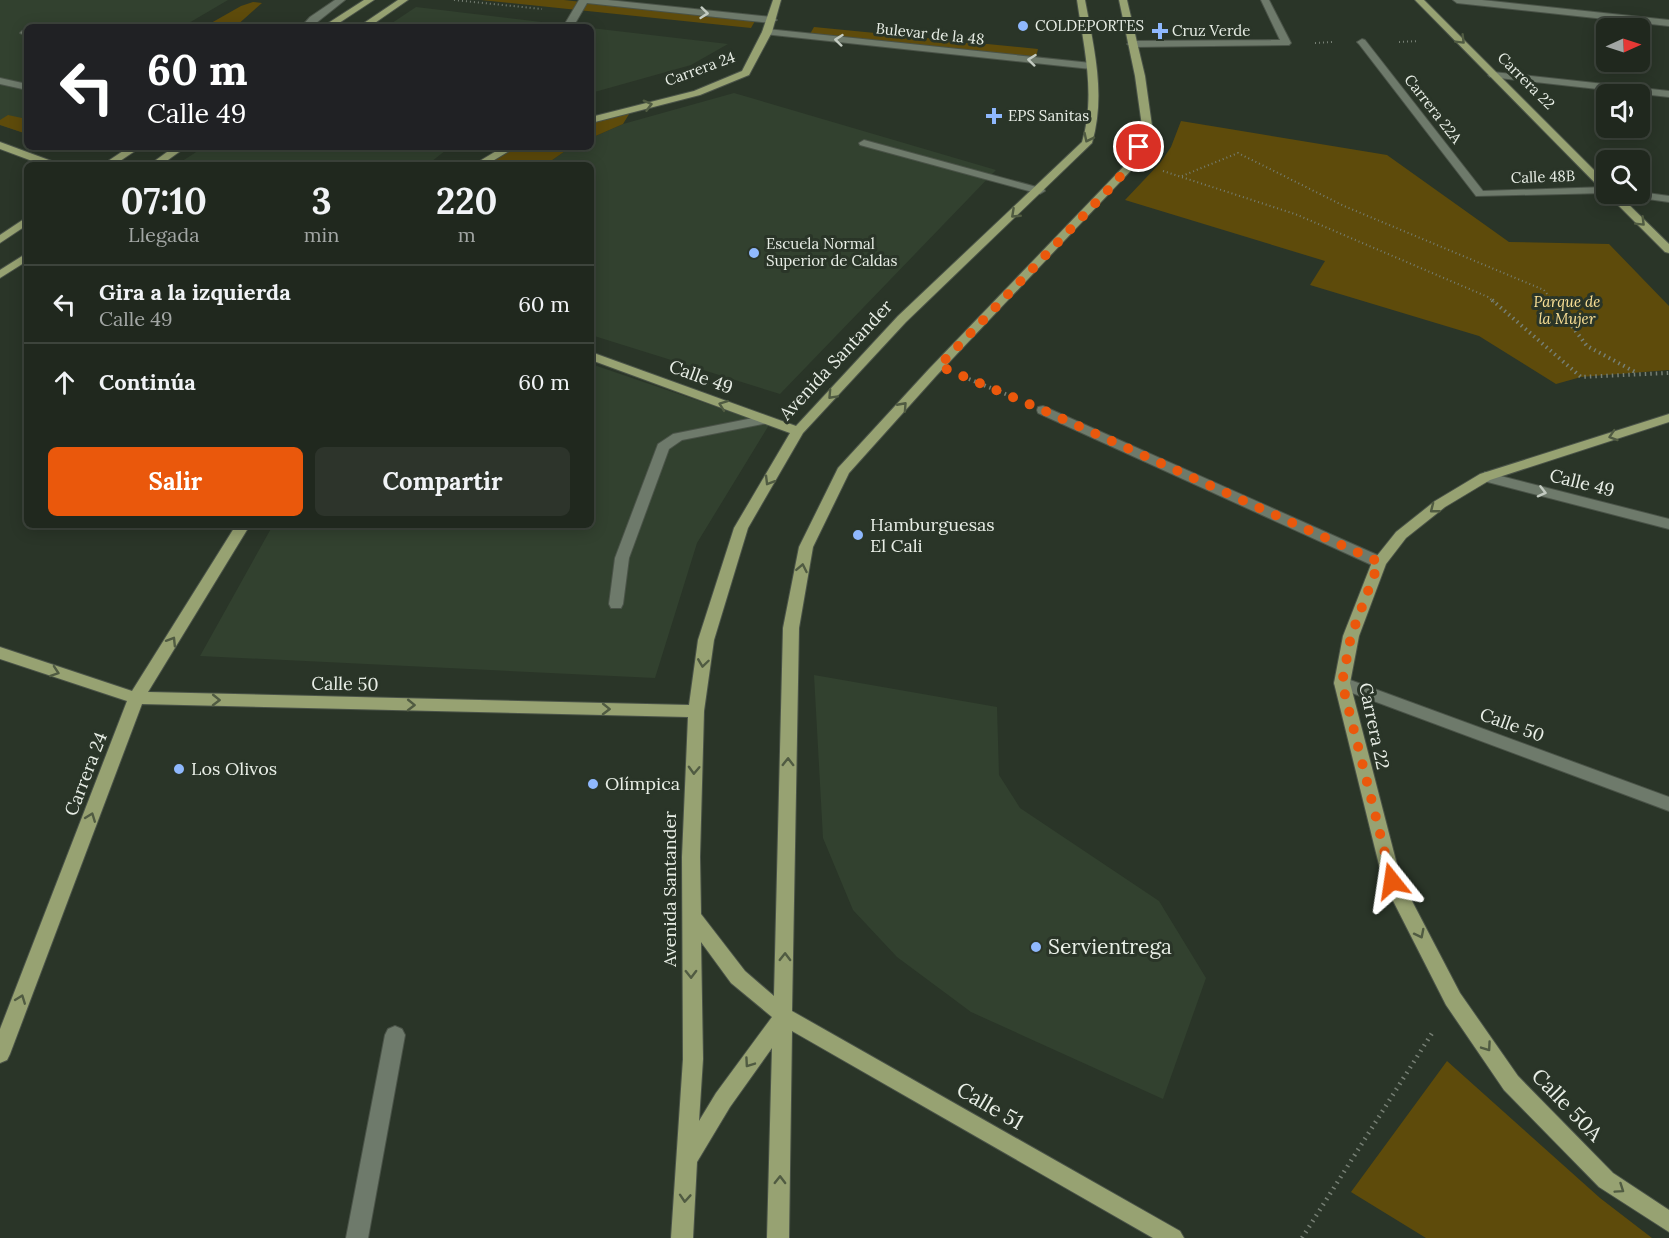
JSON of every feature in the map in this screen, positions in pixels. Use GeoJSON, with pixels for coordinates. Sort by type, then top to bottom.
{"type":"FeatureCollection","features":[{"type":"Feature","properties":{"kind":"main road"},"geometry":{"type":"LineString","coordinates":[[332,24],[370,0]]}},
{"type":"Feature","properties":{"kind":"main road"},"geometry":{"type":"LineString","coordinates":[[368,24],[404,0]]}},
{"type":"Feature","properties":{"kind":"main road","name":"Carrera 24"},"geometry":{"type":"LineString","coordinates":[[594,119],[697,93],[746,73],[767,32],[777,0]]}},
{"type":"Feature","properties":{"kind":"main road","name":"Avenida Santander"},"geometry":{"type":"LineString","coordinates":[[682,1238],[693,1059],[691,915],[696,711],[706,640],[741,528],[798,431],[902,320],[1087,143],[1092,130],[1094,106],[1091,66],[1081,0]]}},
{"type":"Feature","properties":{"kind":"main road"},"geometry":{"type":"LineString","coordinates":[[778,1238],[791,628],[806,547],[843,471],[939,366],[1132,163],[1147,126],[1123,0]]}},
{"type":"Feature","properties":{"kind":"main road","name":"Carrera 22"},"geometry":{"type":"LineString","coordinates":[[1419,0],[1596,179]]}},
{"type":"Feature","properties":{"kind":"main road"},"geometry":{"type":"LineString","coordinates":[[0,145],[45,162]]}},
{"type":"Feature","properties":{"kind":"main road"},"geometry":{"type":"LineString","coordinates":[[112,162],[131,150]]}},
{"type":"Feature","properties":{"kind":"main road"},"geometry":{"type":"LineString","coordinates":[[159,162],[177,150]]}},
{"type":"Feature","properties":{"kind":"main road"},"geometry":{"type":"LineString","coordinates":[[484,162],[506,150]]}},
{"type":"Feature","properties":{"kind":"main road"},"geometry":{"type":"LineString","coordinates":[[1622,204],[1669,250]]}},
{"type":"Feature","properties":{"kind":"main road"},"geometry":{"type":"LineString","coordinates":[[0,240],[24,222]]}},
{"type":"Feature","properties":{"kind":"main road"},"geometry":{"type":"LineString","coordinates":[[0,275],[24,257]]}},
{"type":"Feature","properties":{"kind":"main road","name":"Calle 49"},"geometry":{"type":"LineString","coordinates":[[594,357],[798,431]]}},
{"type":"Feature","properties":{"kind":"main road","name":"Carrera 22"},"geometry":{"type":"LineString","coordinates":[[1453,999],[1392,881],[1342,683],[1351,636],[1379,562],[1401,535],[1440,504],[1485,477],[1669,418]]}},
{"type":"Feature","properties":{"kind":"main road","name":"Carrera 24"},"geometry":{"type":"LineString","coordinates":[[0,1054],[136,698],[241,528]]}},
{"type":"Feature","properties":{"kind":"main road","name":"Calle 50"},"geometry":{"type":"LineString","coordinates":[[0,653],[136,698],[696,711]]}},
{"type":"Feature","properties":{"kind":"main road","name":"Calle 51"},"geometry":{"type":"LineString","coordinates":[[691,915],[738,976],[784,1016],[1173,1238]]}},
{"type":"Feature","properties":{"kind":"main road","name":"Calle 50A"},"geometry":{"type":"LineString","coordinates":[[1453,999],[1519,1091],[1606,1180],[1669,1222]]}},
{"type":"Feature","properties":{"kind":"main road"},"geometry":{"type":"LineString","coordinates":[[688,1158],[723,1100],[784,1016]]}},
{"type":"Feature","properties":{"kind":"street"},"geometry":{"type":"LineString","coordinates":[[309,24],[327,8],[341,0]]}},
{"type":"Feature","properties":{"kind":"street"},"geometry":{"type":"LineString","coordinates":[[570,24],[584,0],[772,20]]}},
{"type":"Feature","properties":{"kind":"street"},"geometry":{"type":"LineString","coordinates":[[1132,44],[1286,43],[1265,0]]}},
{"type":"Feature","properties":{"kind":"street"},"geometry":{"type":"LineString","coordinates":[[1457,0],[1669,23]]}},
{"type":"Feature","properties":{"kind":"street","name":"Bulevar de la 48"},"geometry":{"type":"LineString","coordinates":[[767,32],[1091,66]]}},
{"type":"Feature","properties":{"kind":"street","name":"Carrera 22A"},"geometry":{"type":"LineString","coordinates":[[1362,42],[1480,194]]}},
{"type":"Feature","properties":{"kind":"street"},"geometry":{"type":"LineString","coordinates":[[1493,75],[1669,94]]}},
{"type":"Feature","properties":{"kind":"street"},"geometry":{"type":"LineString","coordinates":[[0,81],[24,86]]}},
{"type":"Feature","properties":{"kind":"street"},"geometry":{"type":"LineString","coordinates":[[864,143],[1040,190]]}},
{"type":"Feature","properties":{"kind":"street","name":"Calle 48B"},"geometry":{"type":"LineString","coordinates":[[1480,194],[1596,189]]}},
{"type":"Feature","properties":{"kind":"street"},"geometry":{"type":"LineString","coordinates":[[1650,196],[1669,199]]}},
{"type":"Feature","properties":{"kind":"street"},"geometry":{"type":"LineString","coordinates":[[1043,410],[1379,562]]}},
{"type":"Feature","properties":{"kind":"street"},"geometry":{"type":"LineString","coordinates":[[616,604],[622,558],[663,447],[678,437],[763,420]]}},
{"type":"Feature","properties":{"kind":"street","name":"Calle 49"},"geometry":{"type":"LineString","coordinates":[[1485,477],[1669,524]]}},
{"type":"Feature","properties":{"kind":"street","name":"Calle 50"},"geometry":{"type":"LineString","coordinates":[[1342,683],[1669,804]]}},
{"type":"Feature","properties":{"kind":"street"},"geometry":{"type":"LineString","coordinates":[[357,1238],[395,1035]]}},
{"type":"Feature","properties":{"kind":"path"},"geometry":{"type":"LineString","coordinates":[[1182,176],[1238,153],[1344,206],[1544,290],[1587,346],[1637,373]]}},
{"type":"Feature","properties":{"kind":"path"},"geometry":{"type":"LineString","coordinates":[[1132,163],[1182,176],[1295,214],[1488,297],[1581,377],[1669,373]]}},
{"type":"Feature","properties":{"kind":"path"},"geometry":{"type":"LineString","coordinates":[[939,366],[1043,410]]}},
{"type":"Feature","properties":{"kind":"path"},"geometry":{"type":"LineString","coordinates":[[1302,1238],[1453,999]]}},
{"type":"Feature","properties":{"kind":"shaded area"},"geometry":{"type":"Polygon","coordinates":[[[0,0],[228,0],[187,24],[24,24],[24,133],[0,125],[0,0]]]}},
{"type":"Feature","properties":{"kind":"shaded area"},"geometry":{"type":"Polygon","coordinates":[[[416,7],[558,24],[390,24],[416,7]]]}},
{"type":"Feature","properties":{"kind":"shaded area"},"geometry":{"type":"Polygon","coordinates":[[[594,28],[728,44],[691,65],[594,92],[594,28]]]}},
{"type":"Feature","properties":{"kind":"shaded area","name":"Escuela Normal Superior de Caldas"},"geometry":{"type":"Polygon","coordinates":[[[734,93],[996,170],[780,394],[594,336],[594,162],[549,162],[567,150],[594,150],[594,137],[623,124],[734,93]]]}},
{"type":"Feature","properties":{"kind":"shaded area"},"geometry":{"type":"Polygon","coordinates":[[[199,150],[446,150],[431,162],[181,162],[199,150]]]}},
{"type":"Feature","properties":{"kind":"shaded area"},"geometry":{"type":"Polygon","coordinates":[[[594,365],[769,425],[697,543],[655,678],[200,656],[271,528],[594,528],[594,365]]]}},
{"type":"Feature","properties":{"kind":"shaded area"},"geometry":{"type":"Polygon","coordinates":[[[814,675],[997,707],[999,775],[1020,808],[1159,901],[1206,978],[1163,1099],[971,1012],[897,957],[853,910],[823,838],[814,675]]]}},
{"type":"Feature","properties":{"kind":"green space"},"geometry":{"type":"Polygon","coordinates":[[[481,0],[564,0],[755,21],[751,28],[481,0]]]}},
{"type":"Feature","properties":{"kind":"green space"},"geometry":{"type":"Polygon","coordinates":[[[253,2],[262,3],[238,24],[209,24],[241,6],[253,2]]]}},
{"type":"Feature","properties":{"kind":"green space"},"geometry":{"type":"Polygon","coordinates":[[[814,27],[1038,49],[1036,57],[810,34],[814,27]]]}},
{"type":"Feature","properties":{"kind":"green space"},"geometry":{"type":"Polygon","coordinates":[[[634,106],[623,124],[594,137],[594,117],[634,106]]]}},
{"type":"Feature","properties":{"kind":"green space"},"geometry":{"type":"Polygon","coordinates":[[[8,115],[24,117],[24,133],[0,125],[0,120],[8,115]]]}},
{"type":"Feature","properties":{"kind":"green space","name":"Parque de la Mujer"},"geometry":{"type":"Polygon","coordinates":[[[1181,121],[1387,155],[1509,242],[1609,244],[1669,306],[1669,370],[1581,377],[1556,384],[1479,336],[1310,285],[1325,261],[1125,200],[1160,163],[1171,147],[1181,121]]]}},
{"type":"Feature","properties":{"kind":"green space"},"geometry":{"type":"Polygon","coordinates":[[[504,150],[567,150],[549,162],[494,162],[504,150]]]}},
{"type":"Feature","properties":{"kind":"green space"},"geometry":{"type":"Polygon","coordinates":[[[1447,1061],[1600,1198],[1652,1238],[1426,1238],[1351,1192],[1447,1061]]]}},
{"type":"Feature","properties":{"kind":"place","name":"COLDEPORTES"},"geometry":{"type":"Point","coordinates":[1023,26]}},
{"type":"Feature","properties":{"kind":"place","name":"Cruz Verde"},"geometry":{"type":"Point","coordinates":[1160,31]}},
{"type":"Feature","properties":{"kind":"place","name":"EPS Sanitas"},"geometry":{"type":"Point","coordinates":[994,116]}},
{"type":"Feature","properties":{"kind":"place","name":"Escuela Normal Superior de Caldas"},"geometry":{"type":"Point","coordinates":[754,253]}},
{"type":"Feature","properties":{"kind":"place","name":"Hamburguesas El Cali"},"geometry":{"type":"Point","coordinates":[858,535]}},
{"type":"Feature","properties":{"kind":"place","name":"Los Olivos"},"geometry":{"type":"Point","coordinates":[179,769]}},
{"type":"Feature","properties":{"kind":"place","name":"Olímpica"},"geometry":{"type":"Point","coordinates":[593,784]}},
{"type":"Feature","properties":{"kind":"place","name":"Servientrega"},"geometry":{"type":"Point","coordinates":[1036,947]}},
{"type":"Feature","properties":{"kind":"route"},"geometry":{"type":"LineString","coordinates":[[1139,147],[1132,163],[1110,188],[939,366],[1043,410],[1379,562],[1351,636],[1342,683],[1392,881]]}}]}
